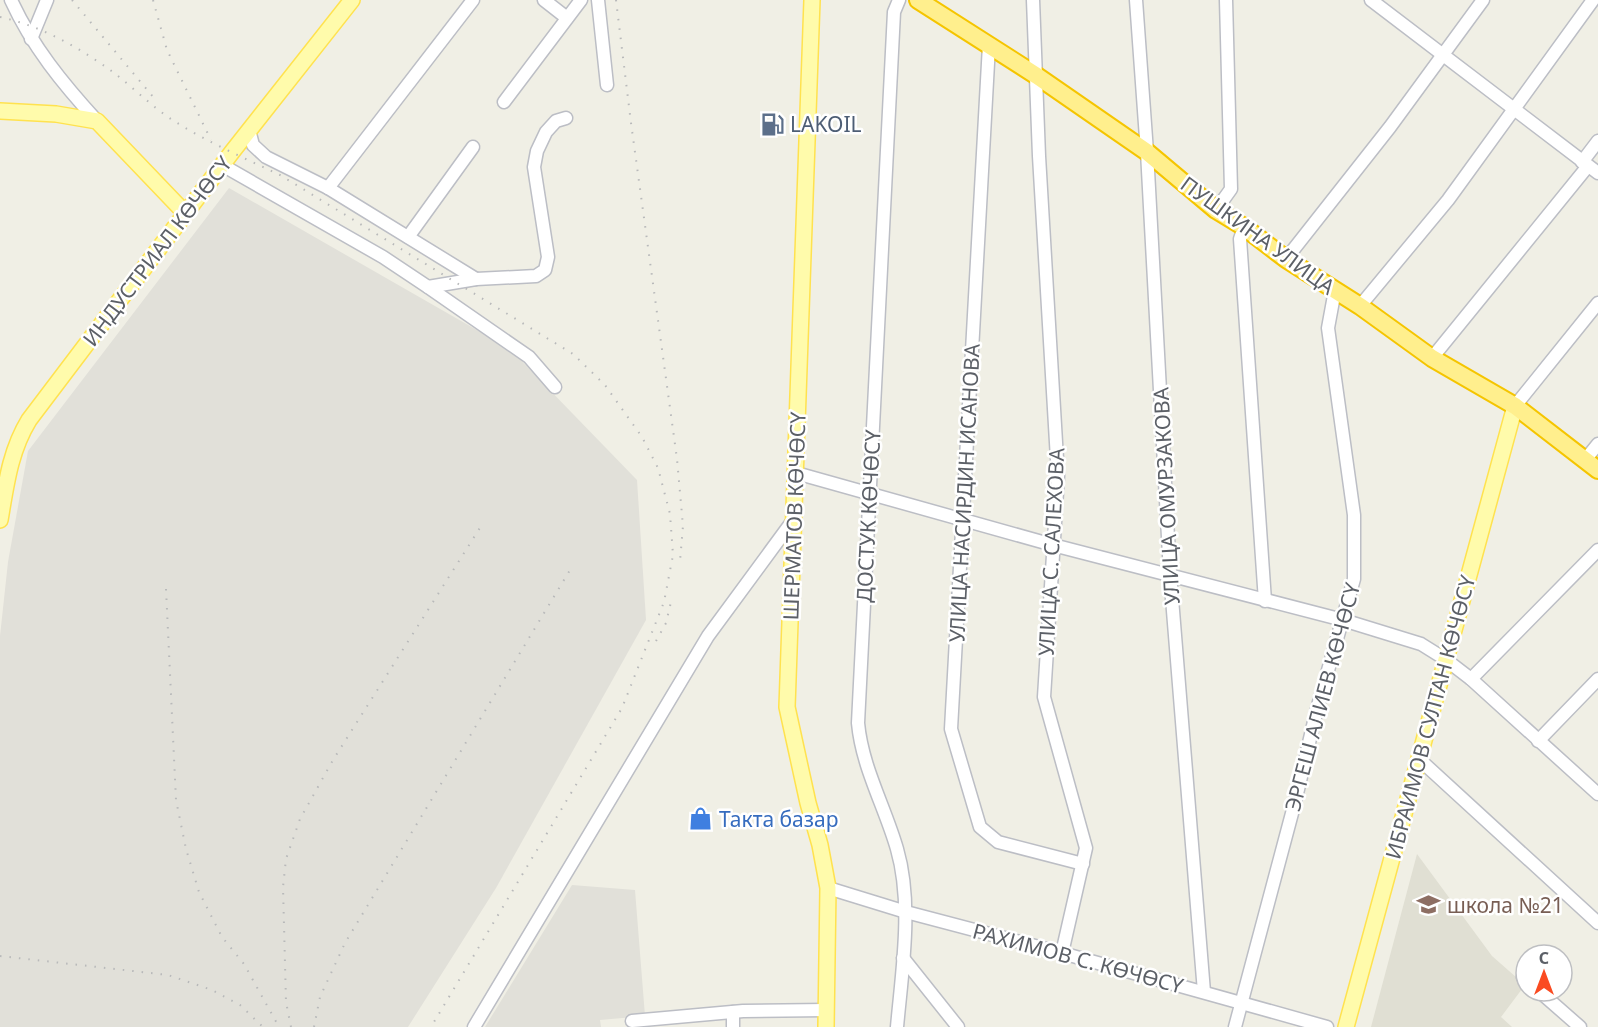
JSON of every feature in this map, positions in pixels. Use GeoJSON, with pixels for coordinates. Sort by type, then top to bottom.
{"type":"FeatureCollection","features":[{"type":"Feature","properties":{"kind":"highway","name":"ПУШКИНА УЛИЦА"},"geometry":{"type":"LineString","coordinates":[[918,0],[1037,76],[1147,152],[1216,210],[1244,227],[1286,259],[1360,306],[1432,358],[1515,406],[1591,465]]}},
{"type":"Feature","properties":{"kind":"main road","name":"ИНДУСТРИАЛ КӨЧӨСҮ"},"geometry":{"type":"LineString","coordinates":[[0,520],[10,463],[21,433],[185,213],[352,0]]}},
{"type":"Feature","properties":{"kind":"main road","name":"ШЕРМАТОВ КӨЧӨСҮ"},"geometry":{"type":"LineString","coordinates":[[812,0],[787,706],[828,888],[826,1027]]}},
{"type":"Feature","properties":{"kind":"main road"},"geometry":{"type":"LineString","coordinates":[[0,111],[56,114],[98,121],[185,213]]}},
{"type":"Feature","properties":{"kind":"main road","name":"ИБРАИМОВ СУЛТАН КӨЧӨСҮ"},"geometry":{"type":"LineString","coordinates":[[1346,1027],[1515,406]]}},
{"type":"Feature","properties":{"kind":"street"},"geometry":{"type":"LineString","coordinates":[[11,0],[31,39],[65,86],[98,121]]}},
{"type":"Feature","properties":{"kind":"street"},"geometry":{"type":"LineString","coordinates":[[31,39],[47,0]]}},
{"type":"Feature","properties":{"kind":"street"},"geometry":{"type":"LineString","coordinates":[[328,188],[473,0]]}},
{"type":"Feature","properties":{"kind":"street"},"geometry":{"type":"LineString","coordinates":[[544,0],[567,18]]}},
{"type":"Feature","properties":{"kind":"street"},"geometry":{"type":"LineString","coordinates":[[504,102],[581,0]]}},
{"type":"Feature","properties":{"kind":"street"},"geometry":{"type":"LineString","coordinates":[[598,0],[607,86]]}},
{"type":"Feature","properties":{"kind":"street","name":"ДОСТУК КӨЧӨСҮ"},"geometry":{"type":"LineString","coordinates":[[897,1027],[906,912],[898,851],[864,753],[858,723],[894,12],[899,0]]}},
{"type":"Feature","properties":{"kind":"street","name":"УЛИЦА С. САЛЕХОВА"},"geometry":{"type":"LineString","coordinates":[[1033,0],[1039,156],[1058,476],[1044,697],[1080,820],[1086,849],[1062,953]]}},
{"type":"Feature","properties":{"kind":"street","name":"УЛИЦА ОМУРЗАКОВА"},"geometry":{"type":"LineString","coordinates":[[1136,0],[1147,152],[1170,574],[1204,992]]}},
{"type":"Feature","properties":{"kind":"street"},"geometry":{"type":"LineString","coordinates":[[1216,210],[1231,189],[1226,0]]}},
{"type":"Feature","properties":{"kind":"street"},"geometry":{"type":"LineString","coordinates":[[1371,0],[1589,167]]}},
{"type":"Feature","properties":{"kind":"street"},"geometry":{"type":"LineString","coordinates":[[1286,259],[1483,0]]}},
{"type":"Feature","properties":{"kind":"street"},"geometry":{"type":"LineString","coordinates":[[1360,306],[1448,200],[1593,0]]}},
{"type":"Feature","properties":{"kind":"street","name":"УЛИЦА НАСИРДИН ИСАНОВА"},"geometry":{"type":"LineString","coordinates":[[989,45],[951,729],[980,827],[998,842],[1083,864]]}},
{"type":"Feature","properties":{"kind":"street"},"geometry":{"type":"LineString","coordinates":[[428,286],[476,279],[536,276],[545,270],[548,257],[534,167],[537,151],[546,132],[556,121],[566,118]]}},
{"type":"Feature","properties":{"kind":"street"},"geometry":{"type":"LineString","coordinates":[[249,130],[253,145],[266,156],[328,188],[476,279]]}},
{"type":"Feature","properties":{"kind":"street"},"geometry":{"type":"LineString","coordinates":[[1432,358],[1589,167],[1598,141]]}},
{"type":"Feature","properties":{"kind":"street"},"geometry":{"type":"LineString","coordinates":[[408,237],[473,147]]}},
{"type":"Feature","properties":{"kind":"street"},"geometry":{"type":"LineString","coordinates":[[222,165],[383,257],[428,286],[530,357],[555,387]]}},
{"type":"Feature","properties":{"kind":"street"},"geometry":{"type":"LineString","coordinates":[[1244,227],[1240,239],[1265,601]]}},
{"type":"Feature","properties":{"kind":"street","name":"ЭРГЕШ АЛИЕВ КӨЧӨСҮ"},"geometry":{"type":"LineString","coordinates":[[1235,1027],[1295,802],[1317,709],[1354,579],[1353,515],[1328,328],[1335,290]]}},
{"type":"Feature","properties":{"kind":"street"},"geometry":{"type":"LineString","coordinates":[[1515,406],[1598,303]]}},
{"type":"Feature","properties":{"kind":"street"},"geometry":{"type":"LineString","coordinates":[[1591,465],[1598,444]]}},
{"type":"Feature","properties":{"kind":"street"},"geometry":{"type":"LineString","coordinates":[[796,472],[1053,545],[1342,620],[1421,644],[1471,679],[1598,794]]}},
{"type":"Feature","properties":{"kind":"street"},"geometry":{"type":"LineString","coordinates":[[474,1027],[708,636],[794,519]]}},
{"type":"Feature","properties":{"kind":"street"},"geometry":{"type":"LineString","coordinates":[[1471,679],[1598,550]]}},
{"type":"Feature","properties":{"kind":"street"},"geometry":{"type":"LineString","coordinates":[[1538,741],[1598,679]]}},
{"type":"Feature","properties":{"kind":"street"},"geometry":{"type":"LineString","coordinates":[[1419,759],[1598,922]]}},
{"type":"Feature","properties":{"kind":"street","name":"РАХИМОВ С. КӨЧӨСҮ"},"geometry":{"type":"LineString","coordinates":[[828,888],[906,912],[1327,1027]]}},
{"type":"Feature","properties":{"kind":"street"},"geometry":{"type":"LineString","coordinates":[[903,958],[958,1027]]}},
{"type":"Feature","properties":{"kind":"street"},"geometry":{"type":"LineString","coordinates":[[1553,1003],[1580,1027]]}},
{"type":"Feature","properties":{"kind":"street"},"geometry":{"type":"LineString","coordinates":[[632,1021],[733,1012],[826,1010]]}},
{"type":"Feature","properties":{"kind":"street"},"geometry":{"type":"LineString","coordinates":[[733,1012],[734,1027]]}},
{"type":"Feature","properties":{"kind":"shaded area"},"geometry":{"type":"Polygon","coordinates":[[[229,188],[510,349],[637,480],[646,620],[496,888],[408,1027],[0,1027],[0,636],[8,562],[28,451],[229,188]]]}},
{"type":"Feature","properties":{"kind":"shaded area","name":"школа №21"},"geometry":{"type":"Polygon","coordinates":[[[1417,854],[1492,956],[1514,975],[1514,1000],[1501,1017],[1512,1027],[1371,1027],[1417,854]]]}},
{"type":"Feature","properties":{"kind":"shaded area"},"geometry":{"type":"Polygon","coordinates":[[[572,885],[635,890],[645,1016],[600,1020],[601,1027],[485,1027],[572,885]]]}},
{"type":"Feature","properties":{"kind":"railway"},"geometry":{"type":"LineString","coordinates":[[72,0],[154,98]]}},
{"type":"Feature","properties":{"kind":"railway"},"geometry":{"type":"LineString","coordinates":[[153,0],[167,50],[211,140]]}},
{"type":"Feature","properties":{"kind":"railway"},"geometry":{"type":"LineString","coordinates":[[616,0],[677,459],[683,526],[680,561]]}},
{"type":"Feature","properties":{"kind":"railway"},"geometry":{"type":"LineString","coordinates":[[0,17],[40,30],[79,49],[112,71],[162,113],[184,127],[280,175],[573,354],[605,385],[642,437],[658,468],[670,514],[673,555],[664,602],[622,708],[431,1027]]}},
{"type":"Feature","properties":{"kind":"railway"},"geometry":{"type":"LineString","coordinates":[[291,1027],[286,1002],[283,887],[286,859],[300,819],[333,760],[483,523]]}},
{"type":"Feature","properties":{"kind":"railway"},"geometry":{"type":"LineString","coordinates":[[314,1027],[320,997],[345,943],[570,570]]}},
{"type":"Feature","properties":{"kind":"railway"},"geometry":{"type":"LineString","coordinates":[[166,589],[176,800],[186,849],[199,892],[222,937],[244,964],[279,1027]]}},
{"type":"Feature","properties":{"kind":"railway"},"geometry":{"type":"LineString","coordinates":[[656,641],[666,623],[671,602]]}},
{"type":"Feature","properties":{"kind":"railway"},"geometry":{"type":"LineString","coordinates":[[0,956],[168,975],[212,990],[240,1005],[263,1027]]}},
{"type":"Feature","properties":{"kind":"place","name":"LAKOIL"},"geometry":{"type":"Point","coordinates":[772,124]}},
{"type":"Feature","properties":{"kind":"place","name":"Такта базар"},"geometry":{"type":"Point","coordinates":[701,819]}},
{"type":"Feature","properties":{"kind":"place","name":"школа №21"},"geometry":{"type":"Point","coordinates":[1429,905]}}]}
